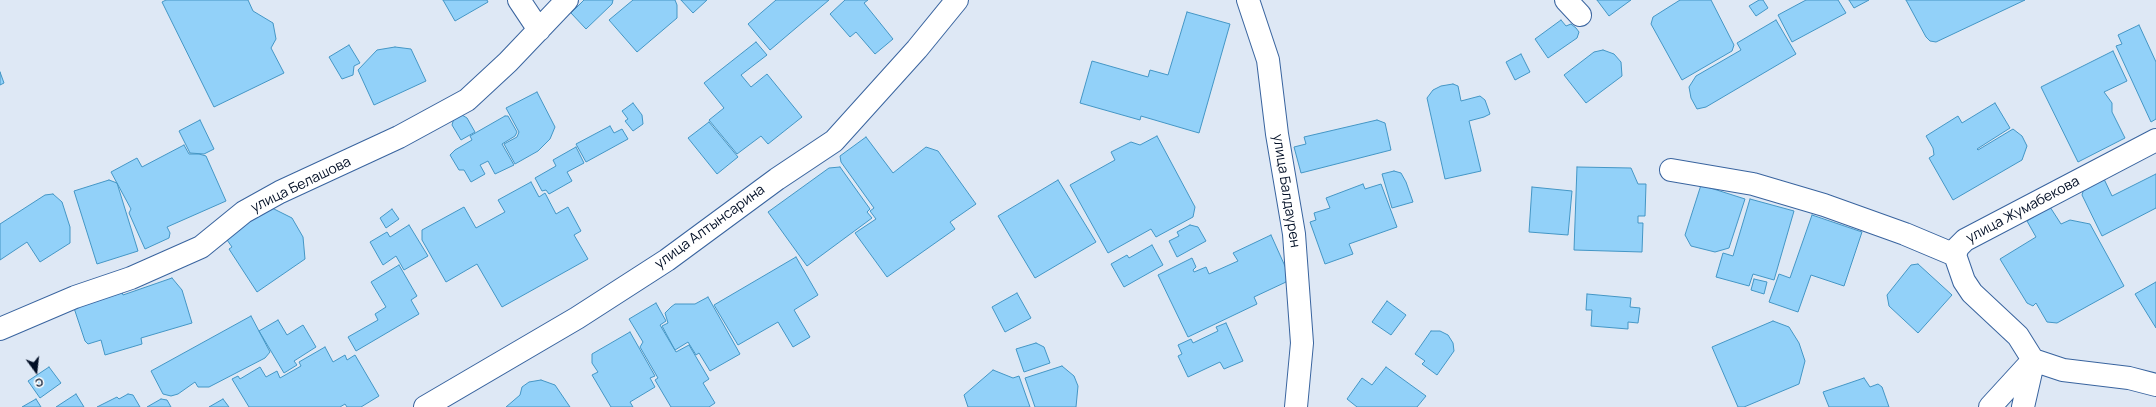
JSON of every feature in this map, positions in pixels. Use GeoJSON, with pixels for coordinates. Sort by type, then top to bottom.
{"type":"FeatureCollection","features":[{"type":"Feature","properties":{"kind":"street"},"geometry":{"type":"LineString","coordinates":[[519,0],[538,30]]}},
{"type":"Feature","properties":{"kind":"street","name":"улица Белашова"},"geometry":{"type":"LineString","coordinates":[[0,329],[75,297],[131,278],[200,247],[244,212],[280,192],[399,137],[461,104],[502,68],[567,0]]}},
{"type":"Feature","properties":{"kind":"street","name":"улица Алтынсарина"},"geometry":{"type":"LineString","coordinates":[[425,407],[577,318],[667,260],[777,179],[834,141],[917,50],[957,0]]}},
{"type":"Feature","properties":{"kind":"street","name":"улица Балдаурен"},"geometry":{"type":"LineString","coordinates":[[1248,0],[1268,60],[1277,134],[1294,234],[1302,343],[1297,396],[1280,407]]}},
{"type":"Feature","properties":{"kind":"street","name":"улица Жумабекова"},"geometry":{"type":"LineString","coordinates":[[2033,360],[2018,336],[1972,294],[1964,281],[1955,255],[1958,247],[1965,240],[2156,140]]}},
{"type":"Feature","properties":{"kind":"street"},"geometry":{"type":"LineString","coordinates":[[1671,170],[1753,184],[1817,203],[1906,234],[1955,255]]}},
{"type":"Feature","properties":{"kind":"street"},"geometry":{"type":"LineString","coordinates":[[2033,360],[2063,370],[2129,378],[2156,385]]}},
{"type":"Feature","properties":{"kind":"street"},"geometry":{"type":"LineString","coordinates":[[1990,407],[2033,360]]}},
{"type":"Feature","properties":{"kind":"street"},"geometry":{"type":"LineString","coordinates":[[2023,407],[2033,360]]}},
{"type":"Feature","properties":{"kind":"building"},"geometry":{"type":"Polygon","coordinates":[[[166,0],[248,0],[253,11],[273,23],[276,39],[271,48],[284,73],[214,107],[162,2],[166,0]]]}},
{"type":"Feature","properties":{"kind":"building"},"geometry":{"type":"Polygon","coordinates":[[[443,0],[487,0],[488,2],[455,21],[443,0]]]}},
{"type":"Feature","properties":{"kind":"building"},"geometry":{"type":"Polygon","coordinates":[[[584,0],[613,0],[612,4],[586,29],[571,13],[584,0]]]}},
{"type":"Feature","properties":{"kind":"building"},"geometry":{"type":"Polygon","coordinates":[[[633,0],[675,0],[677,5],[677,18],[637,52],[609,20],[633,0]]]}},
{"type":"Feature","properties":{"kind":"building"},"geometry":{"type":"Polygon","coordinates":[[[681,0],[707,0],[693,13],[681,0]]]}},
{"type":"Feature","properties":{"kind":"building"},"geometry":{"type":"Polygon","coordinates":[[[776,0],[829,0],[770,50],[748,24],[776,0]]]}},
{"type":"Feature","properties":{"kind":"building"},"geometry":{"type":"Polygon","coordinates":[[[845,0],[868,0],[864,3],[893,39],[875,54],[856,32],[850,37],[830,14],[845,0]]]}},
{"type":"Feature","properties":{"kind":"building"},"geometry":{"type":"Polygon","coordinates":[[[1597,0],[1631,0],[1609,16],[1597,0]]]}},
{"type":"Feature","properties":{"kind":"building"},"geometry":{"type":"Polygon","coordinates":[[[1680,0],[1711,0],[1734,45],[1732,51],[1682,80],[1651,24],[1653,17],[1680,0]]]}},
{"type":"Feature","properties":{"kind":"building"},"geometry":{"type":"Polygon","coordinates":[[[1759,0],[1763,0],[1768,8],[1756,16],[1749,6],[1759,0]]]}},
{"type":"Feature","properties":{"kind":"building"},"geometry":{"type":"Polygon","coordinates":[[[1806,0],[1838,0],[1846,13],[1792,42],[1778,15],[1806,0]]]}},
{"type":"Feature","properties":{"kind":"building"},"geometry":{"type":"Polygon","coordinates":[[[1849,0],[1869,0],[1854,8],[1849,0]]]}},
{"type":"Feature","properties":{"kind":"building"},"geometry":{"type":"Polygon","coordinates":[[[1906,0],[2025,0],[1936,42],[1930,41],[1926,37],[1906,0]]]}},
{"type":"Feature","properties":{"kind":"building"},"geometry":{"type":"Polygon","coordinates":[[[1187,12],[1230,24],[1199,133],[1141,116],[1140,120],[1080,103],[1092,61],[1148,77],[1150,70],[1168,75],[1187,12]]]}},
{"type":"Feature","properties":{"kind":"building"},"geometry":{"type":"Polygon","coordinates":[[[1561,20],[1566,26],[1571,24],[1576,28],[1579,32],[1577,38],[1548,58],[1535,39],[1561,20]]]}},
{"type":"Feature","properties":{"kind":"building"},"geometry":{"type":"Polygon","coordinates":[[[1776,20],[1796,54],[1706,107],[1697,109],[1691,98],[1689,87],[1696,76],[1741,50],[1737,43],[1776,20]]]}},
{"type":"Feature","properties":{"kind":"building"},"geometry":{"type":"Polygon","coordinates":[[[2139,25],[2156,62],[2156,119],[2151,122],[2116,46],[2122,44],[2118,35],[2139,25]]]}},
{"type":"Feature","properties":{"kind":"building"},"geometry":{"type":"Polygon","coordinates":[[[756,42],[767,55],[741,75],[751,87],[767,74],[802,117],[768,144],[761,136],[737,154],[709,120],[724,108],[704,83],[756,42]]]}},
{"type":"Feature","properties":{"kind":"building"},"geometry":{"type":"Polygon","coordinates":[[[349,45],[360,63],[354,66],[353,75],[342,79],[329,57],[349,45]]]}},
{"type":"Feature","properties":{"kind":"building"},"geometry":{"type":"Polygon","coordinates":[[[395,47],[411,49],[426,81],[374,105],[358,70],[377,50],[395,47]]]}},
{"type":"Feature","properties":{"kind":"building"},"geometry":{"type":"Polygon","coordinates":[[[1603,50],[1614,54],[1621,62],[1622,76],[1586,103],[1564,75],[1594,52],[1603,50]]]}},
{"type":"Feature","properties":{"kind":"building"},"geometry":{"type":"Polygon","coordinates":[[[2113,51],[2127,81],[2104,92],[2112,103],[2112,112],[2125,138],[2078,162],[2041,87],[2113,51]]]}},
{"type":"Feature","properties":{"kind":"building"},"geometry":{"type":"Polygon","coordinates":[[[1521,54],[1530,72],[1515,80],[1506,62],[1521,54]]]}},
{"type":"Feature","properties":{"kind":"building"},"geometry":{"type":"Polygon","coordinates":[[[0,72],[4,83],[0,85],[0,72]]]}},
{"type":"Feature","properties":{"kind":"building"},"geometry":{"type":"Polygon","coordinates":[[[1453,84],[1458,86],[1461,101],[1480,96],[1485,100],[1490,114],[1469,121],[1481,171],[1445,179],[1427,98],[1433,90],[1441,86],[1453,84]]]}},
{"type":"Feature","properties":{"kind":"building"},"geometry":{"type":"Polygon","coordinates":[[[537,92],[555,127],[550,139],[538,151],[515,164],[504,144],[517,137],[519,132],[506,108],[537,92]]]}},
{"type":"Feature","properties":{"kind":"building"},"geometry":{"type":"Polygon","coordinates":[[[633,103],[642,115],[643,124],[633,131],[625,121],[628,119],[622,111],[633,103]]]}},
{"type":"Feature","properties":{"kind":"building"},"geometry":{"type":"Polygon","coordinates":[[[1995,103],[2010,128],[1977,149],[1978,150],[2013,129],[2022,136],[2027,146],[2022,160],[1953,200],[1929,158],[1934,155],[1933,148],[1926,136],[1958,116],[1962,123],[1995,103]]]}},
{"type":"Feature","properties":{"kind":"building"},"geometry":{"type":"Polygon","coordinates":[[[462,115],[467,118],[475,132],[461,140],[452,125],[454,118],[462,115]]]}},
{"type":"Feature","properties":{"kind":"building"},"geometry":{"type":"Polygon","coordinates":[[[505,116],[508,116],[517,132],[515,136],[502,144],[514,165],[495,174],[488,161],[480,165],[485,174],[471,182],[464,170],[459,170],[450,155],[455,150],[472,140],[470,136],[505,116]]]}},
{"type":"Feature","properties":{"kind":"building"},"geometry":{"type":"Polygon","coordinates":[[[200,120],[214,149],[204,154],[190,153],[179,131],[200,120]]]}},
{"type":"Feature","properties":{"kind":"building"},"geometry":{"type":"Polygon","coordinates":[[[1377,120],[1385,123],[1391,150],[1301,173],[1294,147],[1306,144],[1304,137],[1377,120]]]}},
{"type":"Feature","properties":{"kind":"building"},"geometry":{"type":"Polygon","coordinates":[[[709,122],[738,157],[717,174],[688,138],[709,122]]]}},
{"type":"Feature","properties":{"kind":"building"},"geometry":{"type":"Polygon","coordinates":[[[610,126],[614,133],[622,129],[628,139],[586,162],[576,144],[610,126]]]}},
{"type":"Feature","properties":{"kind":"building"},"geometry":{"type":"Polygon","coordinates":[[[1157,136],[1195,207],[1193,217],[1156,237],[1151,229],[1108,253],[1070,185],[1115,160],[1111,152],[1131,142],[1140,145],[1157,136]]]}},
{"type":"Feature","properties":{"kind":"building"},"geometry":{"type":"Polygon","coordinates":[[[866,137],[893,173],[926,147],[938,151],[976,204],[950,222],[955,229],[887,277],[855,233],[876,219],[870,211],[874,208],[841,162],[840,156],[866,137]]]}},
{"type":"Feature","properties":{"kind":"building"},"geometry":{"type":"Polygon","coordinates":[[[184,145],[189,154],[206,156],[226,201],[167,227],[170,233],[169,238],[145,249],[129,213],[131,209],[111,172],[137,158],[142,167],[184,145]]]}},
{"type":"Feature","properties":{"kind":"building"},"geometry":{"type":"Polygon","coordinates":[[[576,147],[584,163],[567,172],[572,181],[549,194],[546,190],[542,191],[535,178],[556,166],[553,160],[576,147]]]}},
{"type":"Feature","properties":{"kind":"building"},"geometry":{"type":"Polygon","coordinates":[[[840,167],[870,209],[867,212],[872,218],[807,266],[768,212],[829,168],[840,167]]]}},
{"type":"Feature","properties":{"kind":"building"},"geometry":{"type":"Polygon","coordinates":[[[1577,167],[1631,168],[1638,184],[1646,184],[1645,216],[1638,216],[1638,223],[1643,223],[1642,252],[1574,250],[1577,167]]]}},
{"type":"Feature","properties":{"kind":"building"},"geometry":{"type":"Polygon","coordinates":[[[1394,171],[1401,173],[1413,202],[1392,208],[1382,174],[1394,171]]]}},
{"type":"Feature","properties":{"kind":"building"},"geometry":{"type":"Polygon","coordinates":[[[2156,174],[2156,208],[2102,236],[2082,195],[2085,185],[2104,179],[2112,196],[2156,174]]]}},
{"type":"Feature","properties":{"kind":"building"},"geometry":{"type":"Polygon","coordinates":[[[109,180],[117,183],[138,251],[97,264],[74,191],[109,180]]]}},
{"type":"Feature","properties":{"kind":"building"},"geometry":{"type":"Polygon","coordinates":[[[1058,180],[1096,242],[1035,278],[998,216],[1058,180]]]}},
{"type":"Feature","properties":{"kind":"building"},"geometry":{"type":"Polygon","coordinates":[[[531,182],[539,197],[545,193],[556,214],[568,207],[581,231],[574,235],[588,259],[502,307],[477,264],[446,282],[422,240],[422,230],[464,207],[476,228],[505,212],[498,200],[531,182]]]}},
{"type":"Feature","properties":{"kind":"building"},"geometry":{"type":"Polygon","coordinates":[[[1363,184],[1365,189],[1381,184],[1397,227],[1349,244],[1353,254],[1325,264],[1310,222],[1316,220],[1314,213],[1330,208],[1326,198],[1363,184]]]}},
{"type":"Feature","properties":{"kind":"building"},"geometry":{"type":"Polygon","coordinates":[[[1701,185],[1745,199],[1729,248],[1715,252],[1691,246],[1685,235],[1701,185]]]}},
{"type":"Feature","properties":{"kind":"building"},"geometry":{"type":"Polygon","coordinates":[[[1532,187],[1572,191],[1568,235],[1529,232],[1532,187]]]}},
{"type":"Feature","properties":{"kind":"building"},"geometry":{"type":"Polygon","coordinates":[[[53,194],[62,202],[70,227],[70,243],[40,262],[27,242],[0,260],[0,224],[45,195],[53,194]]]}},
{"type":"Feature","properties":{"kind":"building"},"geometry":{"type":"Polygon","coordinates":[[[1750,199],[1794,211],[1774,280],[1753,274],[1749,286],[1716,277],[1723,253],[1733,256],[1750,199]]]}},
{"type":"Feature","properties":{"kind":"building"},"geometry":{"type":"Polygon","coordinates":[[[270,207],[292,218],[303,237],[305,259],[257,292],[229,249],[232,247],[225,237],[270,207]]]}},
{"type":"Feature","properties":{"kind":"building"},"geometry":{"type":"Polygon","coordinates":[[[2050,207],[2061,224],[2070,220],[2090,224],[2124,286],[2057,323],[2047,322],[2036,303],[2033,306],[2027,303],[2000,259],[2036,237],[2027,221],[2050,207]]]}},
{"type":"Feature","properties":{"kind":"building"},"geometry":{"type":"Polygon","coordinates":[[[392,209],[399,219],[386,228],[380,218],[392,209]]]}},
{"type":"Feature","properties":{"kind":"building"},"geometry":{"type":"Polygon","coordinates":[[[1812,215],[1862,232],[1844,286],[1811,275],[1798,312],[1769,302],[1779,274],[1790,278],[1812,215]]]}},
{"type":"Feature","properties":{"kind":"building"},"geometry":{"type":"Polygon","coordinates":[[[409,225],[428,256],[404,270],[396,256],[383,265],[370,242],[387,232],[390,237],[409,225]]]}},
{"type":"Feature","properties":{"kind":"building"},"geometry":{"type":"Polygon","coordinates":[[[1190,225],[1198,227],[1206,241],[1177,257],[1169,241],[1179,236],[1177,232],[1190,225]]]}},
{"type":"Feature","properties":{"kind":"building"},"geometry":{"type":"Polygon","coordinates":[[[1271,235],[1289,275],[1286,282],[1254,297],[1257,304],[1188,337],[1158,275],[1192,258],[1196,267],[1193,270],[1194,272],[1206,267],[1209,274],[1238,261],[1233,253],[1271,235]]]}},
{"type":"Feature","properties":{"kind":"building"},"geometry":{"type":"Polygon","coordinates":[[[1152,245],[1163,265],[1124,287],[1111,264],[1127,255],[1129,258],[1152,245]]]}},
{"type":"Feature","properties":{"kind":"building"},"geometry":{"type":"Polygon","coordinates":[[[796,257],[818,295],[794,310],[810,337],[793,347],[778,322],[738,345],[714,305],[796,257]]]}},
{"type":"Feature","properties":{"kind":"building"},"geometry":{"type":"Polygon","coordinates":[[[1918,264],[1952,295],[1918,333],[1889,306],[1887,295],[1911,265],[1918,264]]]}},
{"type":"Feature","properties":{"kind":"building"},"geometry":{"type":"Polygon","coordinates":[[[399,265],[417,296],[411,300],[419,314],[356,351],[348,337],[378,320],[375,314],[386,307],[371,282],[399,265]]]}},
{"type":"Feature","properties":{"kind":"building"},"geometry":{"type":"Polygon","coordinates":[[[172,278],[182,290],[192,323],[141,338],[142,344],[105,355],[101,340],[88,344],[85,341],[73,305],[121,289],[123,295],[172,278]]]}},
{"type":"Feature","properties":{"kind":"building"},"geometry":{"type":"Polygon","coordinates":[[[1754,279],[1767,282],[1764,294],[1751,290],[1754,279]]]}},
{"type":"Feature","properties":{"kind":"building"},"geometry":{"type":"Polygon","coordinates":[[[2156,282],[2156,328],[2135,294],[2156,282]]]}},
{"type":"Feature","properties":{"kind":"building"},"geometry":{"type":"Polygon","coordinates":[[[1017,293],[1031,318],[1005,332],[992,307],[1017,293]]]}},
{"type":"Feature","properties":{"kind":"building"},"geometry":{"type":"Polygon","coordinates":[[[1587,294],[1631,298],[1630,307],[1640,308],[1638,323],[1628,322],[1628,329],[1591,326],[1592,310],[1586,310],[1587,294]]]}},
{"type":"Feature","properties":{"kind":"building"},"geometry":{"type":"Polygon","coordinates":[[[708,297],[740,354],[710,371],[699,353],[696,355],[688,342],[675,350],[662,326],[668,323],[665,313],[675,304],[695,304],[708,297]]]}},
{"type":"Feature","properties":{"kind":"building"},"geometry":{"type":"Polygon","coordinates":[[[1387,301],[1406,315],[1391,335],[1372,322],[1387,301]]]}},
{"type":"Feature","properties":{"kind":"building"},"geometry":{"type":"Polygon","coordinates":[[[656,303],[666,321],[660,325],[676,352],[689,345],[709,379],[703,383],[715,403],[709,407],[671,407],[655,380],[658,378],[640,347],[643,342],[629,319],[656,303]]]}},
{"type":"Feature","properties":{"kind":"building"},"geometry":{"type":"Polygon","coordinates":[[[251,316],[270,352],[265,358],[209,387],[198,387],[195,382],[178,394],[171,396],[163,394],[151,371],[251,316]]]}},
{"type":"Feature","properties":{"kind":"building"},"geometry":{"type":"Polygon","coordinates":[[[278,320],[287,335],[303,325],[316,347],[294,361],[297,365],[284,373],[259,331],[278,320]]]}},
{"type":"Feature","properties":{"kind":"building"},"geometry":{"type":"Polygon","coordinates":[[[1773,321],[1789,327],[1799,343],[1805,361],[1799,384],[1744,407],[1738,407],[1712,347],[1773,321]]]}},
{"type":"Feature","properties":{"kind":"building"},"geometry":{"type":"Polygon","coordinates":[[[1226,323],[1243,361],[1224,369],[1220,362],[1188,377],[1178,356],[1182,354],[1178,345],[1191,339],[1193,343],[1218,331],[1216,327],[1226,323]]]}},
{"type":"Feature","properties":{"kind":"building"},"geometry":{"type":"Polygon","coordinates":[[[1431,331],[1440,331],[1448,335],[1453,343],[1454,351],[1437,375],[1422,364],[1425,361],[1415,354],[1431,331]]]}},
{"type":"Feature","properties":{"kind":"building"},"geometry":{"type":"Polygon","coordinates":[[[630,332],[655,376],[650,378],[655,387],[630,402],[633,407],[611,407],[592,375],[598,372],[592,363],[592,354],[630,332]]]}},
{"type":"Feature","properties":{"kind":"building"},"geometry":{"type":"Polygon","coordinates":[[[1036,343],[1044,347],[1050,363],[1024,372],[1016,349],[1036,343]]]}},
{"type":"Feature","properties":{"kind":"building"},"geometry":{"type":"Polygon","coordinates":[[[325,347],[333,362],[345,355],[347,360],[355,355],[379,396],[361,407],[347,407],[345,404],[340,407],[249,407],[232,379],[238,376],[240,379],[260,367],[266,377],[277,371],[280,378],[301,366],[299,362],[325,347]]]}},
{"type":"Feature","properties":{"kind":"building"},"geometry":{"type":"Polygon","coordinates":[[[1062,366],[1074,376],[1078,386],[1076,407],[1035,407],[1025,378],[1062,366]]]}},
{"type":"Feature","properties":{"kind":"building"},"geometry":{"type":"Polygon","coordinates":[[[49,367],[61,383],[40,398],[28,381],[49,367]]]}},
{"type":"Feature","properties":{"kind":"building"},"geometry":{"type":"Polygon","coordinates":[[[1386,367],[1426,396],[1417,407],[1357,407],[1347,399],[1362,378],[1372,385],[1386,367]]]}},
{"type":"Feature","properties":{"kind":"building"},"geometry":{"type":"Polygon","coordinates":[[[993,370],[1013,378],[1019,376],[1030,407],[968,407],[964,395],[993,370]]]}},
{"type":"Feature","properties":{"kind":"building"},"geometry":{"type":"Polygon","coordinates":[[[1864,378],[1870,387],[1878,384],[1882,387],[1889,407],[1829,407],[1823,392],[1864,378]]]}},
{"type":"Feature","properties":{"kind":"building"},"geometry":{"type":"Polygon","coordinates":[[[541,380],[555,385],[570,407],[506,407],[520,395],[522,387],[529,382],[541,380]]]}},
{"type":"Feature","properties":{"kind":"building"},"geometry":{"type":"Polygon","coordinates":[[[76,394],[84,407],[56,407],[76,394]]]}},
{"type":"Feature","properties":{"kind":"building"},"geometry":{"type":"Polygon","coordinates":[[[128,394],[133,395],[140,407],[97,407],[117,397],[119,399],[128,394]]]}},
{"type":"Feature","properties":{"kind":"building"},"geometry":{"type":"Polygon","coordinates":[[[36,399],[41,407],[22,407],[36,399]]]}},
{"type":"Feature","properties":{"kind":"building"},"geometry":{"type":"Polygon","coordinates":[[[161,399],[167,400],[171,407],[147,407],[161,399]]]}},
{"type":"Feature","properties":{"kind":"building"},"geometry":{"type":"Polygon","coordinates":[[[223,399],[229,407],[209,407],[223,399]]]}}]}
